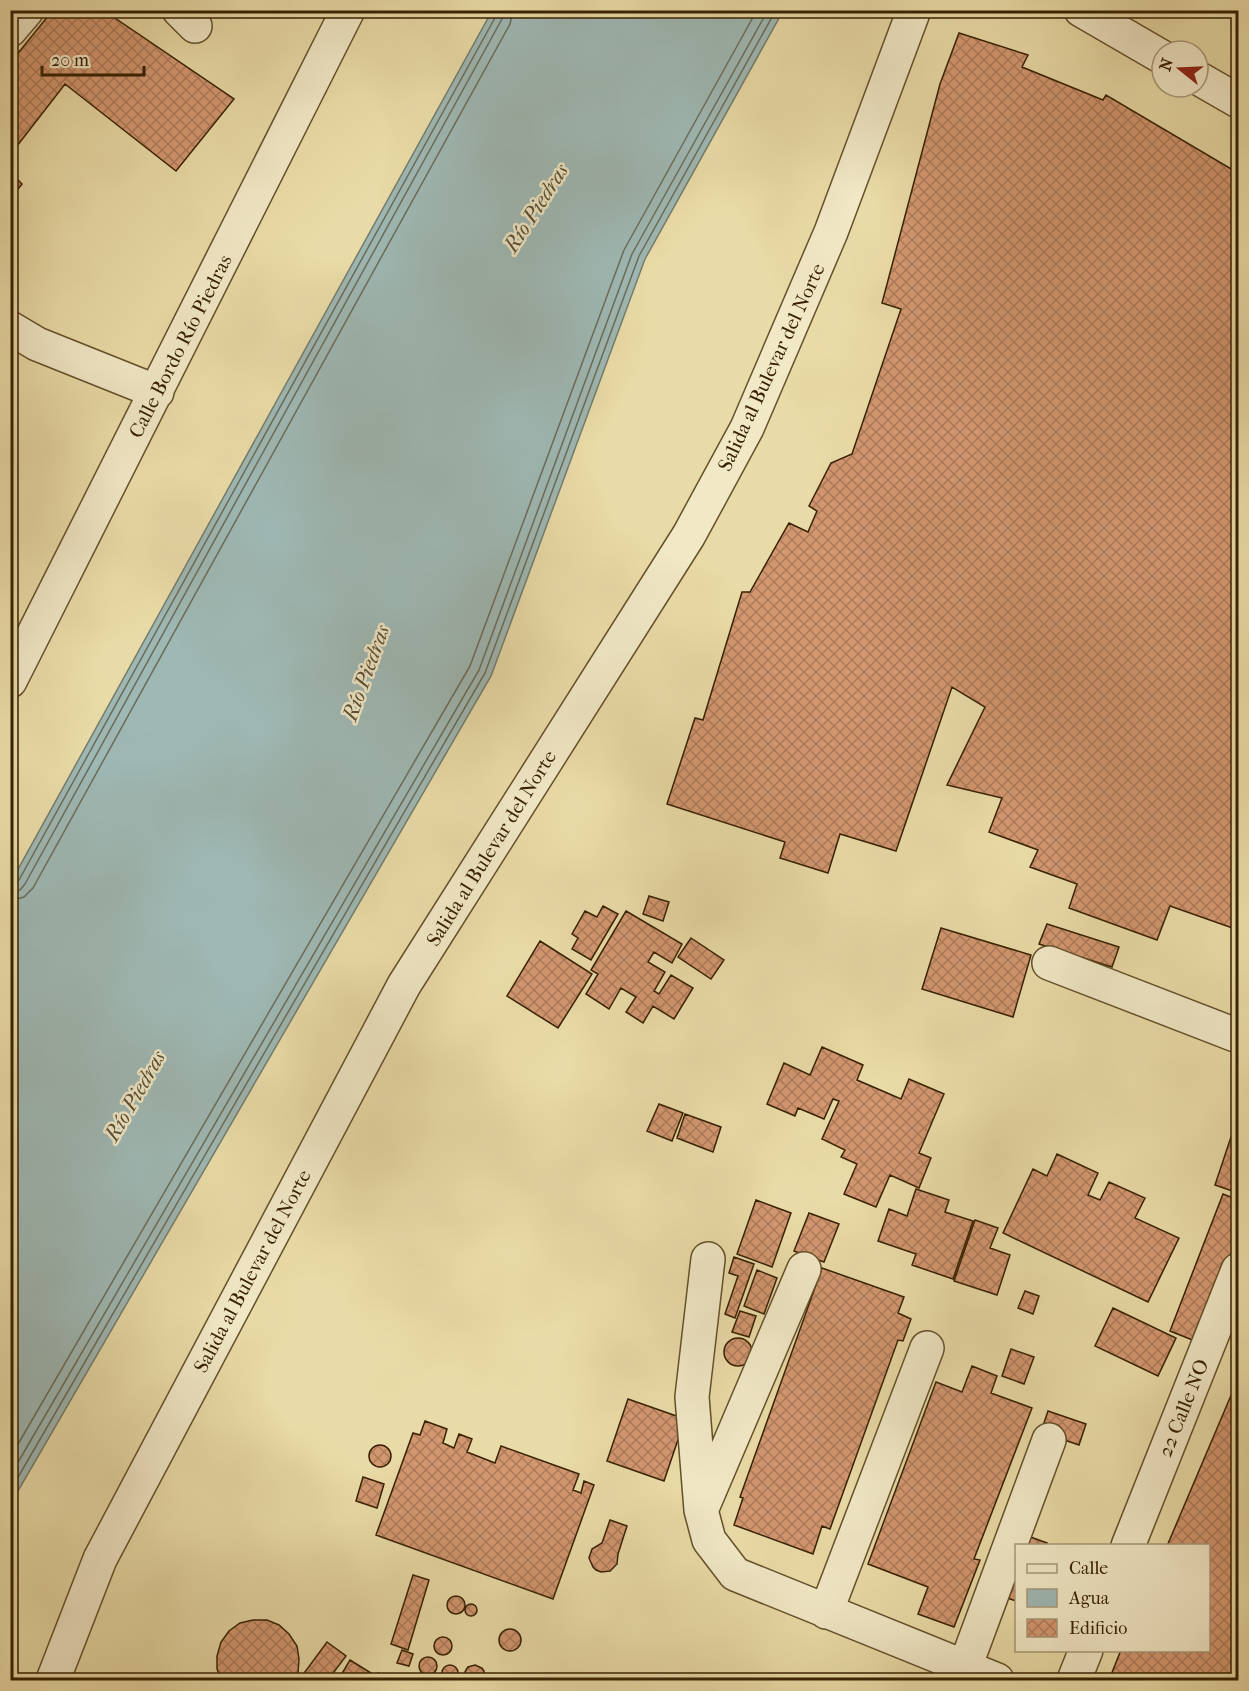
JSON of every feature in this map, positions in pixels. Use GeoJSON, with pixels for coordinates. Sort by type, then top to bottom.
{"type":"FeatureCollection","features":[{"type":"Feature","properties":{"kind":"street"},"geometry":{"type":"LineString","coordinates":[[10,30],[27,10]]}},
{"type":"Feature","properties":{"kind":"street","name":"Calle Bordo Río Piedras"},"geometry":{"type":"LineString","coordinates":[[10,681],[348,10]]}},
{"type":"Feature","properties":{"kind":"street","name":"Salida al Bulevar del Norte"},"geometry":{"type":"LineString","coordinates":[[53,1680],[100,1559],[404,985],[689,535],[747,428],[831,232],[914,10]]}},
{"type":"Feature","properties":{"kind":"street"},"geometry":{"type":"LineString","coordinates":[[1081,10],[1150,50]]}},
{"type":"Feature","properties":{"kind":"street"},"geometry":{"type":"LineString","coordinates":[[1210,85],[1239,101]]}},
{"type":"Feature","properties":{"kind":"street"},"geometry":{"type":"LineString","coordinates":[[10,327],[38,344],[157,392]]}},
{"type":"Feature","properties":{"kind":"street"},"geometry":{"type":"LineString","coordinates":[[1049,963],[1239,1036]]}},
{"type":"Feature","properties":{"kind":"street"},"geometry":{"type":"LineString","coordinates":[[708,1259],[692,1397],[701,1510],[710,1540],[735,1574],[997,1680]]}},
{"type":"Feature","properties":{"kind":"street"},"geometry":{"type":"LineString","coordinates":[[701,1510],[804,1269]]}},
{"type":"Feature","properties":{"kind":"street","name":"22 Calle NO"},"geometry":{"type":"LineString","coordinates":[[1128,1544],[1239,1270]]}},
{"type":"Feature","properties":{"kind":"street"},"geometry":{"type":"LineString","coordinates":[[826,1612],[927,1348]]}},
{"type":"Feature","properties":{"kind":"street"},"geometry":{"type":"LineString","coordinates":[[965,1667],[1048,1440]]}},
{"type":"Feature","properties":{"kind":"street"},"geometry":{"type":"LineString","coordinates":[[1074,1680],[1085,1652]]}},
{"type":"Feature","properties":{"kind":"water","name":"Río Piedras"},"geometry":{"type":"Polygon","coordinates":[[[492,11],[783,11],[645,259],[491,676],[11,1503],[11,882],[492,11]]]}},
{"type":"Feature","properties":{"kind":"building"},"geometry":{"type":"Polygon","coordinates":[[[53,10],[103,10],[234,99],[176,171],[65,84],[10,155],[10,63],[53,10]]]}},
{"type":"Feature","properties":{"kind":"building"},"geometry":{"type":"Polygon","coordinates":[[[959,33],[1028,55],[1022,67],[1103,100],[1106,95],[1238,173],[1238,930],[1170,906],[1157,940],[1069,908],[1077,884],[1030,867],[1038,850],[989,832],[1002,798],[947,785],[985,707],[952,687],[896,851],[840,834],[828,873],[780,858],[785,842],[667,804],[695,718],[703,720],[742,592],[750,592],[789,523],[808,532],[817,511],[809,506],[831,463],[852,454],[901,309],[882,303],[940,84],[959,33]]]}},
{"type":"Feature","properties":{"kind":"building"},"geometry":{"type":"Polygon","coordinates":[[[10,172],[22,184],[10,199],[10,172]]]}},
{"type":"Feature","properties":{"kind":"building"},"geometry":{"type":"Polygon","coordinates":[[[649,896],[669,902],[663,921],[643,914],[649,896]]]}},
{"type":"Feature","properties":{"kind":"building"},"geometry":{"type":"Polygon","coordinates":[[[603,906],[618,914],[591,960],[572,949],[578,938],[572,934],[585,911],[597,917],[603,906]]]}},
{"type":"Feature","properties":{"kind":"building"},"geometry":{"type":"Polygon","coordinates":[[[626,911],[682,944],[672,963],[654,952],[648,962],[665,972],[654,991],[659,994],[671,975],[693,988],[674,1019],[653,1006],[643,1023],[626,1012],[636,997],[621,988],[609,1009],[586,994],[598,974],[591,970],[626,911]]]}},
{"type":"Feature","properties":{"kind":"building"},"geometry":{"type":"Polygon","coordinates":[[[1047,924],[1119,947],[1112,967],[1039,944],[1047,924]]]}},
{"type":"Feature","properties":{"kind":"building"},"geometry":{"type":"Polygon","coordinates":[[[941,928],[1031,955],[1013,1017],[922,989],[941,928]]]}},
{"type":"Feature","properties":{"kind":"building"},"geometry":{"type":"Polygon","coordinates":[[[691,938],[724,960],[711,979],[678,957],[691,938]]]}},
{"type":"Feature","properties":{"kind":"building"},"geometry":{"type":"Polygon","coordinates":[[[540,941],[592,974],[558,1028],[507,996],[540,941]]]}},
{"type":"Feature","properties":{"kind":"building"},"geometry":{"type":"Polygon","coordinates":[[[822,1047],[863,1065],[857,1080],[901,1099],[909,1079],[944,1094],[919,1153],[931,1158],[919,1188],[890,1175],[876,1207],[844,1194],[857,1164],[841,1157],[845,1150],[822,1139],[839,1101],[833,1099],[824,1119],[798,1108],[795,1116],[767,1104],[784,1063],[810,1075],[822,1047]]]}},
{"type":"Feature","properties":{"kind":"building"},"geometry":{"type":"Polygon","coordinates":[[[659,1104],[683,1113],[672,1141],[647,1131],[659,1104]]]}},
{"type":"Feature","properties":{"kind":"building"},"geometry":{"type":"Polygon","coordinates":[[[685,1114],[721,1127],[713,1152],[677,1138],[685,1114]]]}},
{"type":"Feature","properties":{"kind":"building"},"geometry":{"type":"Polygon","coordinates":[[[1236,1122],[1238,1122],[1238,1193],[1215,1185],[1236,1122]]]}},
{"type":"Feature","properties":{"kind":"building"},"geometry":{"type":"Polygon","coordinates":[[[1057,1154],[1098,1173],[1088,1195],[1100,1200],[1109,1182],[1145,1198],[1135,1218],[1179,1238],[1148,1302],[1003,1233],[1033,1169],[1047,1176],[1057,1154]]]}},
{"type":"Feature","properties":{"kind":"building"},"geometry":{"type":"Polygon","coordinates":[[[916,1189],[949,1200],[945,1212],[973,1221],[953,1279],[912,1265],[916,1254],[878,1241],[889,1209],[907,1216],[916,1189]]]}},
{"type":"Feature","properties":{"kind":"building"},"geometry":{"type":"Polygon","coordinates":[[[1223,1194],[1238,1200],[1238,1241],[1200,1343],[1170,1331],[1223,1194]]]}},
{"type":"Feature","properties":{"kind":"building"},"geometry":{"type":"Polygon","coordinates":[[[756,1200],[791,1213],[772,1267],[737,1254],[756,1200]]]}},
{"type":"Feature","properties":{"kind":"building"},"geometry":{"type":"Polygon","coordinates":[[[809,1213],[839,1224],[824,1262],[794,1251],[809,1213]]]}},
{"type":"Feature","properties":{"kind":"building"},"geometry":{"type":"Polygon","coordinates":[[[975,1220],[998,1228],[990,1248],[1010,1255],[997,1295],[954,1281],[975,1220]]]}},
{"type":"Feature","properties":{"kind":"building"},"geometry":{"type":"Polygon","coordinates":[[[734,1257],[754,1264],[735,1318],[725,1314],[738,1276],[729,1273],[734,1257]]]}},
{"type":"Feature","properties":{"kind":"building"},"geometry":{"type":"Polygon","coordinates":[[[822,1268],[904,1297],[898,1313],[911,1319],[903,1341],[898,1340],[830,1529],[822,1526],[813,1554],[734,1525],[743,1498],[740,1497],[822,1268]]]}},
{"type":"Feature","properties":{"kind":"building"},"geometry":{"type":"Polygon","coordinates":[[[757,1270],[777,1278],[764,1314],[744,1306],[757,1270]]]}},
{"type":"Feature","properties":{"kind":"building"},"geometry":{"type":"Polygon","coordinates":[[[1025,1291],[1039,1296],[1033,1314],[1018,1308],[1025,1291]]]}},
{"type":"Feature","properties":{"kind":"building"},"geometry":{"type":"Polygon","coordinates":[[[1113,1308],[1176,1338],[1158,1376],[1095,1346],[1113,1308]]]}},
{"type":"Feature","properties":{"kind":"building"},"geometry":{"type":"Polygon","coordinates":[[[740,1311],[756,1316],[749,1337],[732,1332],[740,1311]]]}},
{"type":"Feature","properties":{"kind":"building"},"geometry":{"type":"Polygon","coordinates":[[[738,1338],[748,1342],[752,1352],[748,1362],[738,1366],[728,1362],[724,1352],[728,1342],[738,1338]]]}},
{"type":"Feature","properties":{"kind":"building"},"geometry":{"type":"Polygon","coordinates":[[[1011,1349],[1034,1357],[1024,1384],[1002,1376],[1011,1349]]]}},
{"type":"Feature","properties":{"kind":"building"},"geometry":{"type":"Polygon","coordinates":[[[972,1366],[997,1376],[991,1393],[1032,1408],[974,1559],[980,1560],[954,1627],[918,1614],[928,1587],[868,1564],[936,1382],[962,1392],[972,1366]]]}},
{"type":"Feature","properties":{"kind":"building"},"geometry":{"type":"Polygon","coordinates":[[[1238,1379],[1238,1680],[1109,1680],[1120,1652],[1210,1652],[1210,1544],[1168,1544],[1238,1379]]]}},
{"type":"Feature","properties":{"kind":"building"},"geometry":{"type":"Polygon","coordinates":[[[628,1399],[685,1419],[664,1481],[607,1461],[628,1399]]]}},
{"type":"Feature","properties":{"kind":"building"},"geometry":{"type":"Polygon","coordinates":[[[1048,1411],[1086,1424],[1079,1445],[1041,1432],[1048,1411]]]}},
{"type":"Feature","properties":{"kind":"building"},"geometry":{"type":"Polygon","coordinates":[[[425,1421],[447,1429],[443,1443],[454,1448],[459,1434],[472,1439],[467,1452],[495,1463],[501,1446],[579,1474],[573,1490],[581,1493],[584,1481],[594,1485],[553,1599],[376,1535],[413,1433],[420,1435],[425,1421]]]}},
{"type":"Feature","properties":{"kind":"building"},"geometry":{"type":"Polygon","coordinates":[[[380,1445],[388,1448],[391,1456],[388,1464],[380,1467],[372,1464],[369,1456],[372,1448],[380,1445]]]}},
{"type":"Feature","properties":{"kind":"building"},"geometry":{"type":"Polygon","coordinates":[[[363,1477],[384,1484],[377,1508],[356,1501],[363,1477]]]}},
{"type":"Feature","properties":{"kind":"building"},"geometry":{"type":"Polygon","coordinates":[[[610,1520],[627,1526],[617,1564],[610,1571],[601,1572],[593,1567],[589,1558],[592,1549],[602,1543],[610,1520]]]}},
{"type":"Feature","properties":{"kind":"building"},"geometry":{"type":"Polygon","coordinates":[[[1025,1535],[1047,1543],[1047,1544],[1022,1544],[1025,1535]]]}},
{"type":"Feature","properties":{"kind":"building"},"geometry":{"type":"Polygon","coordinates":[[[1015,1562],[1015,1601],[1004,1597],[1015,1562]]]}},
{"type":"Feature","properties":{"kind":"building"},"geometry":{"type":"Polygon","coordinates":[[[413,1575],[429,1580],[408,1650],[391,1644],[413,1575]]]}},
{"type":"Feature","properties":{"kind":"building"},"geometry":{"type":"Polygon","coordinates":[[[456,1596],[462,1599],[465,1605],[462,1611],[456,1614],[450,1611],[447,1605],[450,1599],[456,1596]]]}},
{"type":"Feature","properties":{"kind":"building"},"geometry":{"type":"Polygon","coordinates":[[[471,1604],[477,1610],[471,1616],[465,1610],[471,1604]]]}},
{"type":"Feature","properties":{"kind":"building"},"geometry":{"type":"Polygon","coordinates":[[[267,1620],[279,1625],[289,1634],[297,1646],[299,1659],[298,1673],[294,1680],[222,1680],[217,1669],[217,1656],[221,1642],[229,1631],[240,1623],[267,1620]]]}},
{"type":"Feature","properties":{"kind":"building"},"geometry":{"type":"Polygon","coordinates":[[[510,1629],[518,1632],[521,1640],[518,1648],[510,1651],[502,1648],[499,1640],[502,1632],[510,1629]]]}},
{"type":"Feature","properties":{"kind":"building"},"geometry":{"type":"Polygon","coordinates":[[[443,1637],[449,1640],[452,1646],[449,1652],[443,1655],[437,1652],[434,1646],[437,1640],[443,1637]]]}},
{"type":"Feature","properties":{"kind":"building"},"geometry":{"type":"Polygon","coordinates":[[[327,1642],[346,1656],[328,1680],[299,1680],[327,1642]]]}},
{"type":"Feature","properties":{"kind":"building"},"geometry":{"type":"Polygon","coordinates":[[[402,1650],[413,1654],[409,1666],[397,1663],[402,1650]]]}},
{"type":"Feature","properties":{"kind":"building"},"geometry":{"type":"Polygon","coordinates":[[[428,1657],[434,1660],[437,1666],[434,1672],[428,1675],[422,1672],[419,1666],[422,1660],[428,1657]]]}},
{"type":"Feature","properties":{"kind":"building"},"geometry":{"type":"Polygon","coordinates":[[[350,1660],[371,1673],[366,1680],[338,1680],[350,1660]]]}},
{"type":"Feature","properties":{"kind":"building"},"geometry":{"type":"Polygon","coordinates":[[[450,1665],[456,1667],[458,1673],[456,1679],[450,1681],[444,1679],[442,1673],[444,1667],[450,1665]]]}},
{"type":"Feature","properties":{"kind":"building"},"geometry":{"type":"Polygon","coordinates":[[[475,1665],[484,1671],[485,1680],[464,1680],[463,1676],[468,1667],[475,1665]]]}},
{"type":"Feature","properties":{"kind":"building"},"geometry":{"type":"Polygon","coordinates":[[[378,1673],[393,1680],[375,1680],[378,1673]]]}},
{"type":"Feature","properties":{"kind":"building"},"geometry":{"type":"Polygon","coordinates":[[[502,1675],[510,1680],[492,1680],[495,1677],[502,1675]]]}}]}
